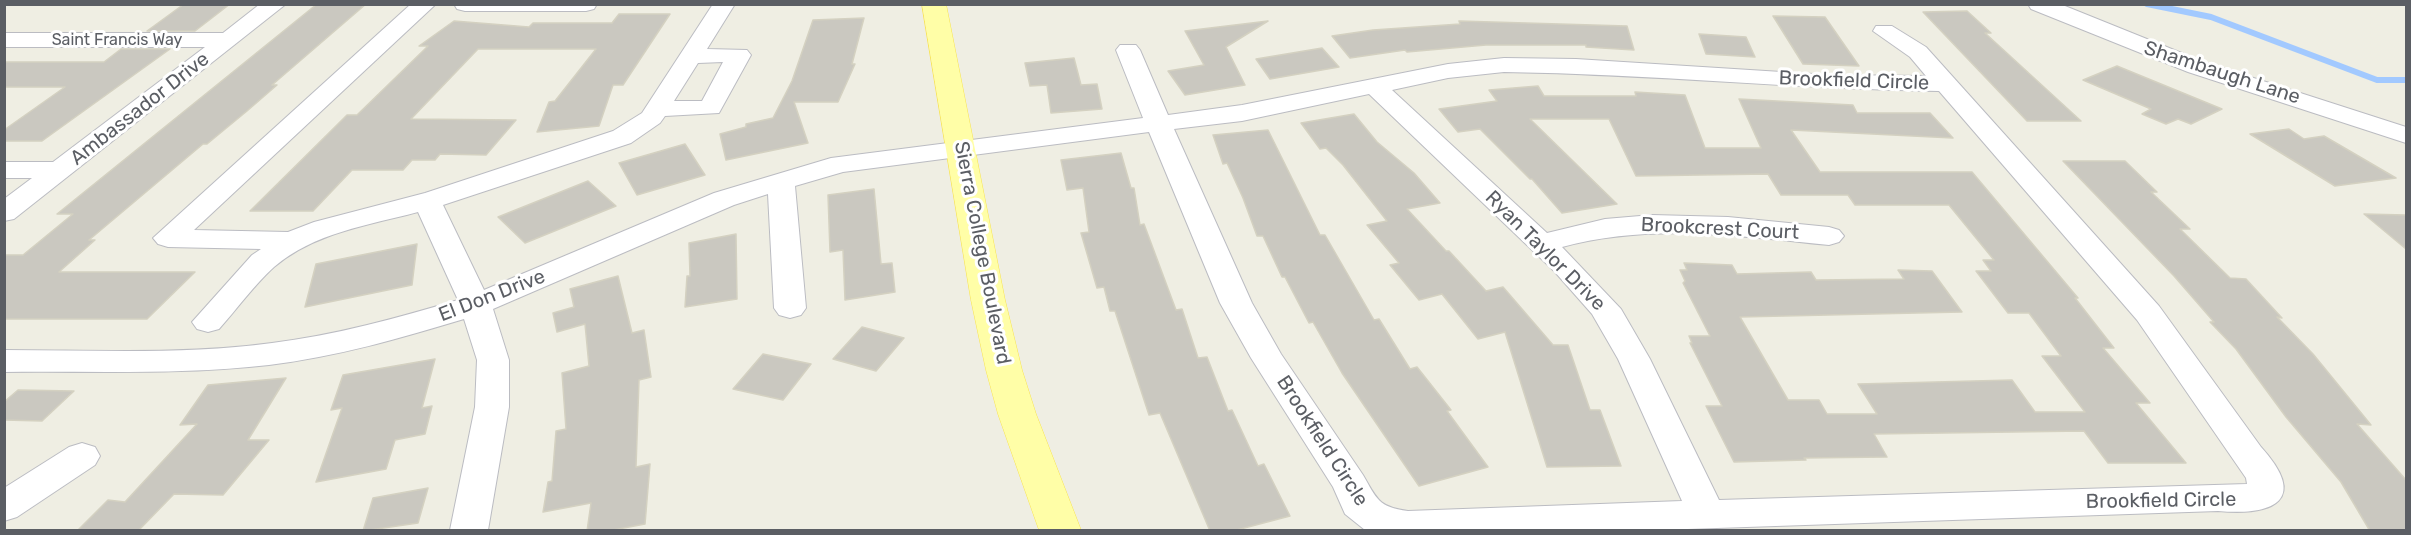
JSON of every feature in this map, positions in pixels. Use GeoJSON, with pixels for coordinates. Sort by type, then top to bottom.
{"type":"FeatureCollection","features":[{"type":"Feature","properties":{"kind":"main road","name":"Sierra College Boulevard"},"geometry":{"type":"LineString","coordinates":[[934,4],[962,147],[988,300],[1004,370],[1017,414],[1060,531]]}},
{"type":"Feature","properties":{"kind":"street","name":"Ambassador Drive"},"geometry":{"type":"LineString","coordinates":[[4,213],[275,4]]}},
{"type":"Feature","properties":{"kind":"street"},"geometry":{"type":"LineString","coordinates":[[292,240],[168,238],[425,4]]}},
{"type":"Feature","properties":{"kind":"street"},"geometry":{"type":"LineString","coordinates":[[465,4],[586,4]]}},
{"type":"Feature","properties":{"kind":"street"},"geometry":{"type":"LineString","coordinates":[[208,322],[263,261],[292,240],[324,228],[428,201],[622,137],[651,118],[724,4]]}},
{"type":"Feature","properties":{"kind":"street","name":"Shambaugh Lane"},"geometry":{"type":"LineString","coordinates":[[2039,4],[2196,67],[2406,135]]}},
{"type":"Feature","properties":{"kind":"street"},"geometry":{"type":"LineString","coordinates":[[1884,31],[1909,44],[1946,84]]}},
{"type":"Feature","properties":{"kind":"street","name":"Saint Francis Way"},"geometry":{"type":"LineString","coordinates":[[4,40],[229,40]]}},
{"type":"Feature","properties":{"kind":"street"},"geometry":{"type":"LineString","coordinates":[[1128,50],[1159,123]]}},
{"type":"Feature","properties":{"kind":"street"},"geometry":{"type":"LineString","coordinates":[[657,109],[710,108],[740,55],[691,56]]}},
{"type":"Feature","properties":{"kind":"street","name":"Brookfield Circle"},"geometry":{"type":"LineString","coordinates":[[962,147],[1260,110],[1373,85],[1476,67],[1534,65],[1829,82],[1946,84],[2148,313],[2248,456],[2264,474],[2266,491],[2248,500],[2218,497],[1408,525],[1379,521],[1358,504],[1350,484],[1305,418],[1236,303],[1159,123]]}},
{"type":"Feature","properties":{"kind":"street","name":"Ryan Taylor Drive"},"geometry":{"type":"LineString","coordinates":[[1373,85],[1586,286],[1621,334],[1706,513]]}},
{"type":"Feature","properties":{"kind":"street","name":"El Don Drive"},"geometry":{"type":"LineString","coordinates":[[4,361],[154,361],[270,354],[396,329],[476,305],[706,207],[781,180],[868,159],[962,147]]}},
{"type":"Feature","properties":{"kind":"street"},"geometry":{"type":"LineString","coordinates":[[4,170],[60,170]]}},
{"type":"Feature","properties":{"kind":"street"},"geometry":{"type":"LineString","coordinates":[[781,180],[790,308]]}},
{"type":"Feature","properties":{"kind":"street"},"geometry":{"type":"LineString","coordinates":[[428,201],[476,305],[489,341],[494,384],[469,531]]}},
{"type":"Feature","properties":{"kind":"street","name":"Brookcrest Court"},"geometry":{"type":"LineString","coordinates":[[1542,243],[1605,228],[1651,223],[1698,224],[1829,236]]}},
{"type":"Feature","properties":{"kind":"street"},"geometry":{"type":"LineString","coordinates":[[4,507],[82,456]]}},
{"type":"Feature","properties":{"kind":"building"},"geometry":{"type":"Polygon","coordinates":[[[184,4],[230,4],[195,31],[147,31],[184,4]]]}},
{"type":"Feature","properties":{"kind":"building"},"geometry":{"type":"Polygon","coordinates":[[[317,4],[366,4],[272,85],[277,85],[247,111],[207,144],[203,144],[89,240],[95,240],[59,272],[195,272],[147,319],[4,319],[4,255],[23,255],[73,214],[57,214],[317,4]]]}},
{"type":"Feature","properties":{"kind":"building"},"geometry":{"type":"Polygon","coordinates":[[[1967,11],[1991,33],[1985,33],[2081,121],[2027,121],[1923,12],[1967,11]]]}},
{"type":"Feature","properties":{"kind":"building"},"geometry":{"type":"Polygon","coordinates":[[[619,14],[670,14],[623,85],[613,85],[599,126],[537,132],[549,102],[555,101],[596,49],[478,49],[411,119],[516,120],[486,155],[440,154],[435,160],[412,160],[403,170],[352,170],[313,211],[250,211],[347,115],[357,115],[428,46],[419,46],[454,21],[529,27],[533,23],[612,23],[619,14]]]}},
{"type":"Feature","properties":{"kind":"building"},"geometry":{"type":"Polygon","coordinates":[[[1773,16],[1825,17],[1859,66],[1803,64],[1773,16]]]}},
{"type":"Feature","properties":{"kind":"building"},"geometry":{"type":"Polygon","coordinates":[[[864,18],[852,64],[855,64],[838,102],[794,102],[808,143],[726,160],[720,134],[746,127],[746,124],[773,118],[792,81],[813,20],[864,18]]]}},
{"type":"Feature","properties":{"kind":"building"},"geometry":{"type":"Polygon","coordinates":[[[1268,21],[1226,47],[1245,85],[1185,95],[1168,71],[1204,65],[1185,31],[1268,21]]]}},
{"type":"Feature","properties":{"kind":"building"},"geometry":{"type":"Polygon","coordinates":[[[1459,21],[1627,26],[1634,50],[1586,47],[1586,45],[1486,45],[1407,52],[1405,50],[1350,58],[1332,36],[1373,30],[1460,24],[1459,21]]]}},
{"type":"Feature","properties":{"kind":"building"},"geometry":{"type":"Polygon","coordinates":[[[1699,34],[1746,37],[1755,57],[1706,54],[1699,34]]]}},
{"type":"Feature","properties":{"kind":"building"},"geometry":{"type":"Polygon","coordinates":[[[1322,48],[1339,67],[1270,79],[1256,59],[1322,48]]]}},
{"type":"Feature","properties":{"kind":"building"},"geometry":{"type":"Polygon","coordinates":[[[121,49],[170,49],[42,141],[4,141],[4,130],[65,87],[4,87],[4,62],[104,62],[121,49]]]}},
{"type":"Feature","properties":{"kind":"building"},"geometry":{"type":"Polygon","coordinates":[[[1074,58],[1081,85],[1097,84],[1102,109],[1051,113],[1047,85],[1030,86],[1025,63],[1074,58]]]}},
{"type":"Feature","properties":{"kind":"building"},"geometry":{"type":"Polygon","coordinates":[[[2117,66],[2222,109],[2191,124],[2178,119],[2166,124],[2142,114],[2151,109],[2083,80],[2117,66]]]}},
{"type":"Feature","properties":{"kind":"building"},"geometry":{"type":"Polygon","coordinates":[[[1538,86],[1544,96],[1636,96],[1635,92],[1685,95],[1705,148],[1761,148],[1739,99],[1853,105],[1857,113],[1930,113],[1953,138],[1791,130],[1820,172],[1972,172],[2078,298],[2075,298],[2114,348],[2103,348],[2150,403],[2136,403],[2186,463],[2108,463],[2084,431],[1874,434],[1887,457],[1734,462],[1706,406],[1722,406],[1690,343],[1692,343],[1689,336],[1710,336],[1683,283],[1685,281],[1680,270],[1687,270],[1684,263],[1732,265],[1737,274],[1811,272],[1816,280],[1904,279],[1898,270],[1932,271],[1962,312],[1740,317],[1788,400],[1819,400],[1827,414],[1877,414],[1858,384],[2012,380],[2035,412],[2085,412],[2042,356],[2061,356],[2029,313],[2008,313],[1976,271],[1991,271],[1983,260],[1994,260],[1949,205],[1855,205],[1848,195],[1781,195],[1768,174],[1636,176],[1609,119],[1530,119],[1617,204],[1562,213],[1532,179],[1480,129],[1458,132],[1439,109],[1497,101],[1489,90],[1538,86]]]}},
{"type":"Feature","properties":{"kind":"building"},"geometry":{"type":"Polygon","coordinates":[[[1354,114],[1377,142],[1414,173],[1440,203],[1407,209],[1486,291],[1503,287],[1553,345],[1568,345],[1590,410],[1600,410],[1621,466],[1547,467],[1505,332],[1478,339],[1442,294],[1419,300],[1390,265],[1399,263],[1367,225],[1387,221],[1343,165],[1326,148],[1320,149],[1301,123],[1354,114]]]}},
{"type":"Feature","properties":{"kind":"building"},"geometry":{"type":"Polygon","coordinates":[[[2289,129],[2304,139],[2324,136],[2396,178],[2335,186],[2250,134],[2289,129]]]}},
{"type":"Feature","properties":{"kind":"building"},"geometry":{"type":"Polygon","coordinates":[[[1268,130],[1320,235],[1325,235],[1374,320],[1379,319],[1410,369],[1417,367],[1451,410],[1447,411],[1488,467],[1419,486],[1342,373],[1313,322],[1309,323],[1285,277],[1282,277],[1263,236],[1257,236],[1227,163],[1223,164],[1213,135],[1268,130]]]}},
{"type":"Feature","properties":{"kind":"building"},"geometry":{"type":"Polygon","coordinates":[[[685,144],[705,175],[637,195],[619,163],[685,144]]]}},
{"type":"Feature","properties":{"kind":"building"},"geometry":{"type":"Polygon","coordinates":[[[1121,153],[1131,188],[1134,188],[1140,225],[1144,224],[1176,310],[1182,309],[1198,358],[1207,357],[1228,411],[1232,410],[1258,466],[1264,464],[1290,516],[1233,531],[1210,531],[1160,413],[1149,415],[1115,311],[1110,311],[1104,287],[1097,288],[1081,233],[1089,232],[1083,188],[1067,190],[1061,160],[1121,153]]]}},
{"type":"Feature","properties":{"kind":"building"},"geometry":{"type":"Polygon","coordinates":[[[2063,161],[2125,161],[2157,192],[2151,192],[2190,229],[2180,229],[2230,278],[2246,279],[2282,318],[2277,317],[2313,354],[2371,425],[2357,424],[2406,480],[2406,531],[2370,531],[2341,482],[2286,417],[2236,349],[2210,322],[2214,322],[2174,276],[2063,161]]]}},
{"type":"Feature","properties":{"kind":"building"},"geometry":{"type":"Polygon","coordinates":[[[588,181],[616,206],[525,243],[498,217],[588,181]]]}},
{"type":"Feature","properties":{"kind":"building"},"geometry":{"type":"Polygon","coordinates":[[[874,189],[881,264],[892,263],[895,292],[845,300],[843,250],[830,252],[828,195],[874,189]]]}},
{"type":"Feature","properties":{"kind":"building"},"geometry":{"type":"Polygon","coordinates":[[[2364,214],[2406,215],[2406,249],[2364,214]]]}},
{"type":"Feature","properties":{"kind":"building"},"geometry":{"type":"Polygon","coordinates":[[[736,234],[737,299],[685,307],[687,276],[690,276],[689,243],[736,234]]]}},
{"type":"Feature","properties":{"kind":"building"},"geometry":{"type":"Polygon","coordinates":[[[417,244],[412,285],[305,307],[316,264],[417,244]]]}},
{"type":"Feature","properties":{"kind":"building"},"geometry":{"type":"Polygon","coordinates":[[[618,276],[632,333],[644,330],[651,377],[639,380],[636,467],[650,464],[645,524],[608,531],[587,531],[591,503],[543,512],[548,482],[552,481],[556,431],[566,429],[562,373],[589,366],[585,324],[557,332],[553,313],[574,307],[570,289],[618,276]]]}},
{"type":"Feature","properties":{"kind":"building"},"geometry":{"type":"Polygon","coordinates":[[[862,327],[904,338],[876,371],[833,359],[862,327]]]}},
{"type":"Feature","properties":{"kind":"building"},"geometry":{"type":"Polygon","coordinates":[[[763,354],[811,364],[783,400],[733,389],[763,354]]]}},
{"type":"Feature","properties":{"kind":"building"},"geometry":{"type":"Polygon","coordinates":[[[435,359],[422,408],[432,406],[425,434],[395,440],[386,469],[316,482],[342,408],[331,410],[343,375],[435,359]]]}},
{"type":"Feature","properties":{"kind":"building"},"geometry":{"type":"Polygon","coordinates":[[[286,378],[248,440],[269,440],[223,495],[174,494],[138,531],[77,531],[108,500],[125,502],[197,424],[180,425],[208,385],[286,378]]]}},
{"type":"Feature","properties":{"kind":"building"},"geometry":{"type":"Polygon","coordinates":[[[18,390],[74,391],[42,421],[4,420],[4,402],[18,390]]]}},
{"type":"Feature","properties":{"kind":"building"},"geometry":{"type":"Polygon","coordinates":[[[428,488],[418,523],[363,531],[373,498],[428,488]]]}},
{"type":"Feature","properties":{"kind":"waterway"},"geometry":{"type":"LineString","coordinates":[[2147,4],[2211,17],[2377,80],[2406,80]]}}]}
